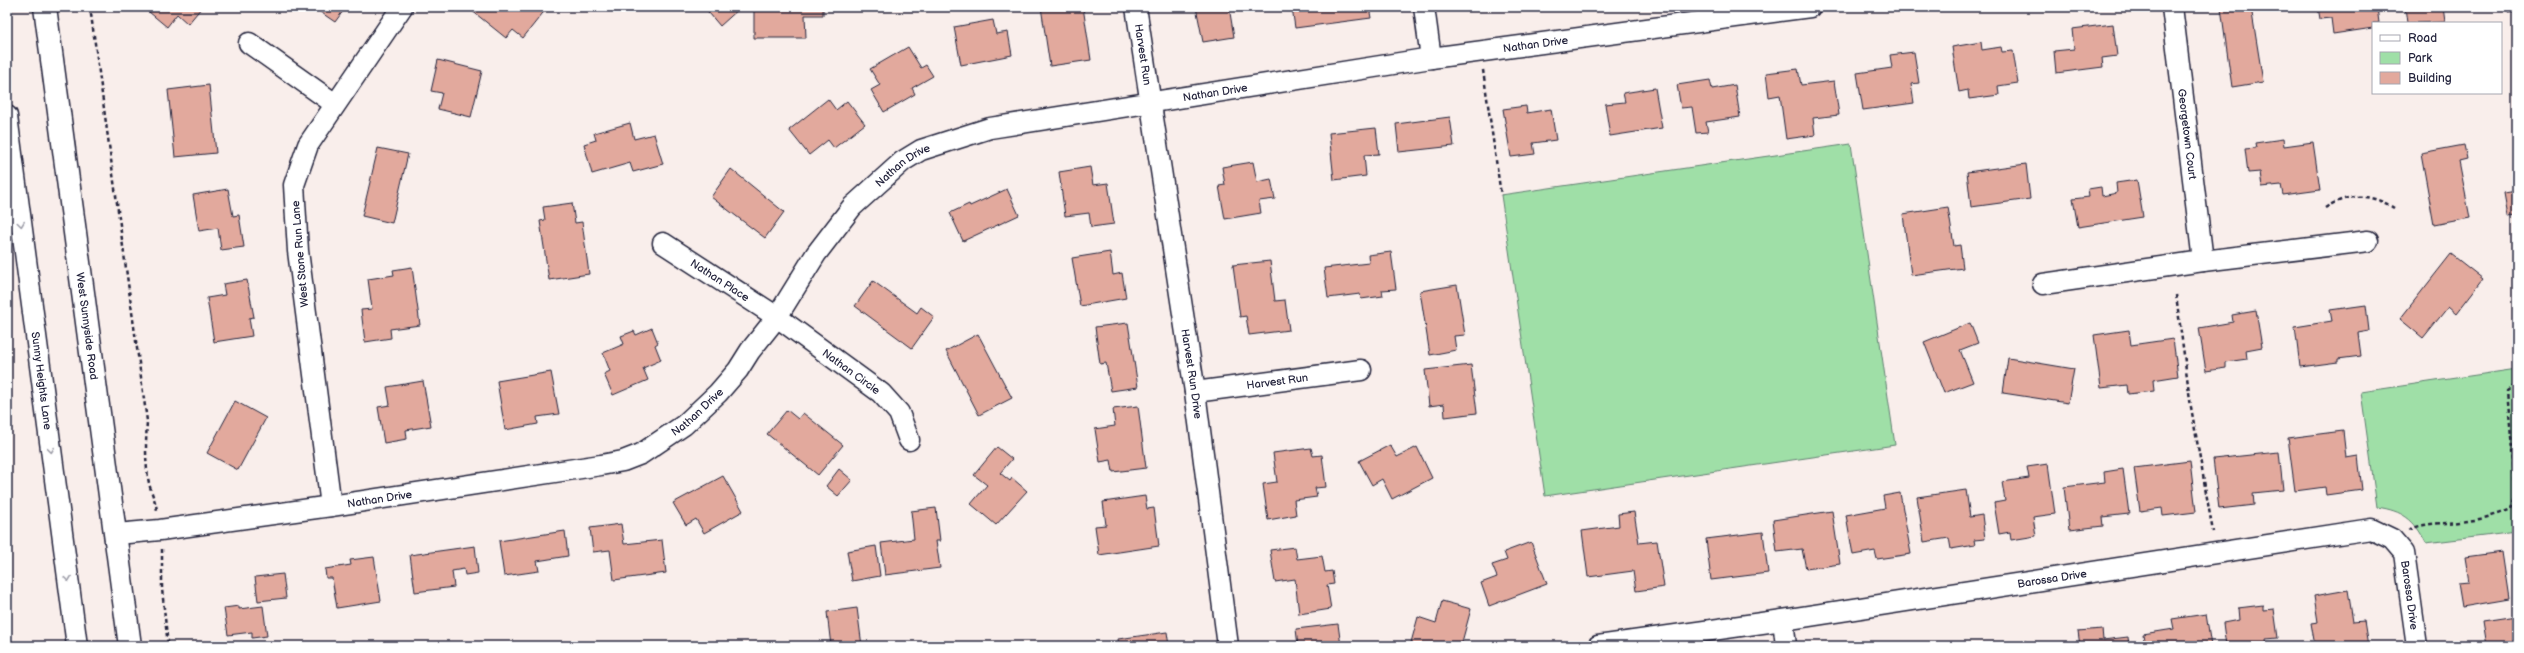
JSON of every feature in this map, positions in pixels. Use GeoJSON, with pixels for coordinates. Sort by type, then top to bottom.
{"type":"FeatureCollection","features":[{"type":"Feature","properties":{"kind":"main road","name":"West Sunnyside Road"},"geometry":{"type":"LineString","coordinates":[[45,7],[117,534],[130,646]]}},
{"type":"Feature","properties":{"kind":"street","name":"West Stone Run Lane"},"geometry":{"type":"LineString","coordinates":[[332,506],[298,251],[294,185],[308,145],[335,104],[385,35],[402,7]]}},
{"type":"Feature","properties":{"kind":"street","name":"Harvest Run"},"geometry":{"type":"LineString","coordinates":[[1136,7],[1149,103]]}},
{"type":"Feature","properties":{"kind":"street"},"geometry":{"type":"LineString","coordinates":[[1424,7],[1431,58]]}},
{"type":"Feature","properties":{"kind":"street","name":"Nathan Drive"},"geometry":{"type":"LineString","coordinates":[[117,534],[160,530],[332,506],[601,465],[623,461],[641,454],[684,425],[718,393],[738,370],[750,351],[777,317],[816,254],[852,207],[903,161],[921,150],[990,128],[1431,58],[1810,7]]}},
{"type":"Feature","properties":{"kind":"street","name":"Georgetown Court"},"geometry":{"type":"LineString","coordinates":[[2172,7],[2203,261]]}},
{"type":"Feature","properties":{"kind":"street"},"geometry":{"type":"LineString","coordinates":[[249,43],[335,104]]}},
{"type":"Feature","properties":{"kind":"street","name":"Harvest Run Drive"},"geometry":{"type":"LineString","coordinates":[[1149,103],[1195,392],[1228,646]]}},
{"type":"Feature","properties":{"kind":"street","name":"Sunny Heights Lane"},"geometry":{"type":"LineString","coordinates":[[7,116],[77,646]]}},
{"type":"Feature","properties":{"kind":"street"},"geometry":{"type":"LineString","coordinates":[[2043,284],[2203,261],[2368,241]]}},
{"type":"Feature","properties":{"kind":"street","name":"Nathan Place"},"geometry":{"type":"LineString","coordinates":[[663,243],[777,317]]}},
{"type":"Feature","properties":{"kind":"street","name":"Nathan Circle"},"geometry":{"type":"LineString","coordinates":[[777,317],[881,393],[899,413],[909,440]]}},
{"type":"Feature","properties":{"kind":"street","name":"Harvest Run"},"geometry":{"type":"LineString","coordinates":[[1195,392],[1361,370]]}},
{"type":"Feature","properties":{"kind":"street","name":"Barossa Drive"},"geometry":{"type":"LineString","coordinates":[[1598,646],[1783,620],[2371,529],[2392,539],[2404,553],[2417,646]]}},
{"type":"Feature","properties":{"kind":"street"},"geometry":{"type":"LineString","coordinates":[[1783,620],[1786,646]]}},
{"type":"Feature","properties":{"kind":"path"},"geometry":{"type":"LineString","coordinates":[[90,7],[147,421],[145,448],[148,479],[155,496]]}},
{"type":"Feature","properties":{"kind":"path"},"geometry":{"type":"LineString","coordinates":[[1481,51],[1501,195]]}},
{"type":"Feature","properties":{"kind":"path"},"geometry":{"type":"LineString","coordinates":[[2325,208],[2346,198],[2366,195],[2381,200],[2394,208]]}},
{"type":"Feature","properties":{"kind":"path"},"geometry":{"type":"LineString","coordinates":[[2176,295],[2191,406],[2214,532]]}},
{"type":"Feature","properties":{"kind":"path"},"geometry":{"type":"LineString","coordinates":[[2392,539],[2418,526],[2474,520],[2494,516],[2511,509],[2516,494],[2507,390],[2517,382]]}},
{"type":"Feature","properties":{"kind":"path"},"geometry":{"type":"LineString","coordinates":[[164,562],[162,589],[168,646]]}},
{"type":"Feature","properties":{"kind":"green space"},"geometry":{"type":"Polygon","coordinates":[[[1851,144],[1895,445],[1545,496],[1501,195],[1851,144]]]}},
{"type":"Feature","properties":{"kind":"green space"},"geometry":{"type":"Polygon","coordinates":[[[2517,369],[2517,532],[2426,543],[2417,528],[2407,518],[2394,511],[2377,507],[2361,392],[2517,369]]]}},
{"type":"Feature","properties":{"kind":"building"},"geometry":{"type":"Polygon","coordinates":[[[143,7],[202,7],[188,24],[177,14],[167,27],[143,7]]]}},
{"type":"Feature","properties":{"kind":"building"},"geometry":{"type":"Polygon","coordinates":[[[313,7],[346,7],[335,22],[313,7]]]}},
{"type":"Feature","properties":{"kind":"building"},"geometry":{"type":"Polygon","coordinates":[[[474,7],[544,7],[546,9],[523,38],[513,30],[506,38],[471,10],[474,7]]]}},
{"type":"Feature","properties":{"kind":"building"},"geometry":{"type":"Polygon","coordinates":[[[704,7],[739,7],[740,8],[720,26],[704,7]]]}},
{"type":"Feature","properties":{"kind":"building"},"geometry":{"type":"Polygon","coordinates":[[[754,7],[823,7],[823,15],[805,15],[806,38],[754,38],[754,7]]]}},
{"type":"Feature","properties":{"kind":"building"},"geometry":{"type":"Polygon","coordinates":[[[1041,7],[1083,7],[1091,60],[1050,66],[1041,7]]]}},
{"type":"Feature","properties":{"kind":"building"},"geometry":{"type":"Polygon","coordinates":[[[1196,7],[1229,7],[1234,37],[1203,42],[1196,7]]]}},
{"type":"Feature","properties":{"kind":"building"},"geometry":{"type":"Polygon","coordinates":[[[1292,7],[1369,7],[1371,18],[1295,28],[1292,7]]]}},
{"type":"Feature","properties":{"kind":"building"},"geometry":{"type":"Polygon","coordinates":[[[2251,7],[2263,82],[2232,87],[2221,8],[2251,7]]]}},
{"type":"Feature","properties":{"kind":"building"},"geometry":{"type":"Polygon","coordinates":[[[2318,7],[2377,7],[2379,22],[2372,22],[2372,28],[2333,34],[2331,18],[2320,19],[2318,7]]]}},
{"type":"Feature","properties":{"kind":"building"},"geometry":{"type":"Polygon","coordinates":[[[2405,7],[2443,7],[2445,22],[2407,22],[2405,7]]]}},
{"type":"Feature","properties":{"kind":"building"},"geometry":{"type":"Polygon","coordinates":[[[2507,7],[2517,7],[2517,12],[2508,13],[2507,7]]]}},
{"type":"Feature","properties":{"kind":"building"},"geometry":{"type":"Polygon","coordinates":[[[993,20],[996,34],[1008,32],[1012,55],[961,65],[954,27],[993,20]]]}},
{"type":"Feature","properties":{"kind":"building"},"geometry":{"type":"Polygon","coordinates":[[[2113,24],[2117,56],[2102,58],[2103,67],[2056,73],[2054,51],[2074,49],[2072,29],[2113,24]]]}},
{"type":"Feature","properties":{"kind":"building"},"geometry":{"type":"Polygon","coordinates":[[[1981,42],[1982,50],[2001,47],[2002,52],[2013,51],[2018,83],[1998,86],[1999,95],[1969,99],[1968,90],[1959,92],[1952,47],[1981,42]]]}},
{"type":"Feature","properties":{"kind":"building"},"geometry":{"type":"Polygon","coordinates":[[[908,47],[921,68],[926,65],[933,76],[912,88],[915,94],[884,112],[871,90],[880,85],[870,69],[908,47]]]}},
{"type":"Feature","properties":{"kind":"building"},"geometry":{"type":"Polygon","coordinates":[[[1914,52],[1919,83],[1911,84],[1914,103],[1863,110],[1857,73],[1892,68],[1890,55],[1914,52]]]}},
{"type":"Feature","properties":{"kind":"building"},"geometry":{"type":"Polygon","coordinates":[[[438,60],[482,71],[471,117],[438,109],[442,93],[431,91],[438,60]]]}},
{"type":"Feature","properties":{"kind":"building"},"geometry":{"type":"Polygon","coordinates":[[[1798,69],[1801,85],[1834,81],[1839,115],[1813,118],[1815,135],[1786,139],[1780,95],[1769,97],[1766,73],[1798,69]]]}},
{"type":"Feature","properties":{"kind":"building"},"geometry":{"type":"Polygon","coordinates":[[[1710,80],[1712,89],[1735,85],[1740,117],[1706,122],[1708,132],[1696,133],[1692,107],[1681,108],[1677,85],[1710,80]]]}},
{"type":"Feature","properties":{"kind":"building"},"geometry":{"type":"Polygon","coordinates":[[[209,85],[216,153],[175,157],[168,90],[209,85]]]}},
{"type":"Feature","properties":{"kind":"building"},"geometry":{"type":"Polygon","coordinates":[[[1655,88],[1662,128],[1610,136],[1605,104],[1625,102],[1623,93],[1655,88]]]}},
{"type":"Feature","properties":{"kind":"building"},"geometry":{"type":"Polygon","coordinates":[[[828,99],[836,110],[847,101],[865,124],[834,148],[828,140],[809,155],[789,130],[828,99]]]}},
{"type":"Feature","properties":{"kind":"building"},"geometry":{"type":"Polygon","coordinates":[[[1526,106],[1527,113],[1551,109],[1556,140],[1533,143],[1535,154],[1511,157],[1503,109],[1526,106]]]}},
{"type":"Feature","properties":{"kind":"building"},"geometry":{"type":"Polygon","coordinates":[[[1450,117],[1454,146],[1399,152],[1396,124],[1450,117]]]}},
{"type":"Feature","properties":{"kind":"building"},"geometry":{"type":"Polygon","coordinates":[[[630,123],[634,139],[654,134],[663,164],[633,172],[630,163],[592,174],[584,144],[596,140],[594,133],[630,123]]]}},
{"type":"Feature","properties":{"kind":"building"},"geometry":{"type":"Polygon","coordinates":[[[1376,128],[1379,154],[1364,155],[1366,176],[1334,180],[1329,133],[1376,128]]]}},
{"type":"Feature","properties":{"kind":"building"},"geometry":{"type":"Polygon","coordinates":[[[2283,139],[2284,146],[2313,142],[2320,190],[2283,195],[2281,185],[2262,187],[2260,172],[2248,173],[2245,149],[2256,148],[2255,143],[2283,139]]]}},
{"type":"Feature","properties":{"kind":"building"},"geometry":{"type":"Polygon","coordinates":[[[2464,145],[2467,159],[2459,161],[2470,218],[2434,225],[2421,153],[2464,145]]]}},
{"type":"Feature","properties":{"kind":"building"},"geometry":{"type":"Polygon","coordinates":[[[378,148],[408,154],[392,223],[362,216],[378,148]]]}},
{"type":"Feature","properties":{"kind":"building"},"geometry":{"type":"Polygon","coordinates":[[[1253,162],[1257,182],[1271,179],[1275,199],[1259,201],[1261,213],[1225,219],[1219,186],[1225,185],[1222,167],[1253,162]]]}},
{"type":"Feature","properties":{"kind":"building"},"geometry":{"type":"Polygon","coordinates":[[[2026,164],[2030,199],[1971,207],[1967,172],[2026,164]]]}},
{"type":"Feature","properties":{"kind":"building"},"geometry":{"type":"Polygon","coordinates":[[[1090,167],[1093,185],[1108,183],[1114,224],[1091,227],[1089,213],[1065,216],[1059,172],[1090,167]]]}},
{"type":"Feature","properties":{"kind":"building"},"geometry":{"type":"Polygon","coordinates":[[[731,169],[784,212],[765,238],[711,197],[731,169]]]}},
{"type":"Feature","properties":{"kind":"building"},"geometry":{"type":"Polygon","coordinates":[[[2137,180],[2143,217],[2078,227],[2073,199],[2089,197],[2088,189],[2101,187],[2102,196],[2117,193],[2116,183],[2137,180]]]}},
{"type":"Feature","properties":{"kind":"building"},"geometry":{"type":"Polygon","coordinates":[[[228,189],[233,216],[239,215],[244,247],[221,250],[218,228],[199,231],[193,195],[228,189]]]}},
{"type":"Feature","properties":{"kind":"building"},"geometry":{"type":"Polygon","coordinates":[[[1007,189],[1019,215],[963,241],[950,213],[969,204],[970,206],[1007,189]]]}},
{"type":"Feature","properties":{"kind":"building"},"geometry":{"type":"Polygon","coordinates":[[[2517,191],[2517,215],[2508,216],[2504,193],[2517,191]]]}},
{"type":"Feature","properties":{"kind":"building"},"geometry":{"type":"Polygon","coordinates":[[[572,203],[575,223],[582,222],[589,274],[549,280],[540,221],[545,220],[543,207],[572,203]]]}},
{"type":"Feature","properties":{"kind":"building"},"geometry":{"type":"Polygon","coordinates":[[[1948,207],[1954,246],[1960,245],[1963,268],[1911,275],[1903,214],[1948,207]]]}},
{"type":"Feature","properties":{"kind":"building"},"geometry":{"type":"Polygon","coordinates":[[[1110,252],[1113,275],[1122,273],[1126,298],[1080,306],[1072,258],[1110,252]]]}},
{"type":"Feature","properties":{"kind":"building"},"geometry":{"type":"Polygon","coordinates":[[[1391,252],[1396,289],[1382,290],[1383,296],[1361,299],[1360,294],[1328,298],[1324,268],[1369,263],[1368,255],[1391,252]]]}},
{"type":"Feature","properties":{"kind":"building"},"geometry":{"type":"Polygon","coordinates":[[[2451,254],[2483,279],[2456,314],[2448,307],[2423,338],[2400,319],[2451,254]]]}},
{"type":"Feature","properties":{"kind":"building"},"geometry":{"type":"Polygon","coordinates":[[[1270,261],[1275,301],[1285,300],[1289,330],[1249,335],[1246,316],[1240,317],[1233,265],[1270,261]]]}},
{"type":"Feature","properties":{"kind":"building"},"geometry":{"type":"Polygon","coordinates":[[[412,267],[420,325],[390,329],[391,338],[365,342],[361,310],[372,309],[368,279],[394,275],[393,270],[412,267]]]}},
{"type":"Feature","properties":{"kind":"building"},"geometry":{"type":"Polygon","coordinates":[[[247,280],[254,317],[249,318],[252,336],[214,342],[207,298],[225,295],[223,284],[247,280]]]}},
{"type":"Feature","properties":{"kind":"building"},"geometry":{"type":"Polygon","coordinates":[[[873,281],[917,313],[921,307],[934,317],[912,348],[855,306],[873,281]]]}},
{"type":"Feature","properties":{"kind":"building"},"geometry":{"type":"Polygon","coordinates":[[[1457,285],[1465,335],[1454,336],[1456,350],[1430,355],[1420,291],[1457,285]]]}},
{"type":"Feature","properties":{"kind":"building"},"geometry":{"type":"Polygon","coordinates":[[[2366,305],[2369,331],[2358,333],[2361,356],[2338,359],[2338,362],[2300,367],[2295,327],[2332,321],[2330,310],[2366,305]]]}},
{"type":"Feature","properties":{"kind":"building"},"geometry":{"type":"Polygon","coordinates":[[[2256,311],[2262,347],[2246,350],[2247,359],[2226,362],[2226,368],[2206,371],[2199,328],[2233,322],[2232,315],[2256,311]]]}},
{"type":"Feature","properties":{"kind":"building"},"geometry":{"type":"Polygon","coordinates":[[[1128,323],[1138,387],[1111,391],[1106,363],[1100,364],[1095,327],[1128,323]]]}},
{"type":"Feature","properties":{"kind":"building"},"geometry":{"type":"Polygon","coordinates":[[[1970,323],[1978,343],[1960,350],[1973,382],[1944,393],[1924,342],[1970,323]]]}},
{"type":"Feature","properties":{"kind":"building"},"geometry":{"type":"Polygon","coordinates":[[[652,328],[658,343],[655,345],[661,360],[643,368],[648,380],[613,395],[604,374],[610,371],[603,353],[624,344],[621,336],[634,331],[636,335],[652,328]]]}},
{"type":"Feature","properties":{"kind":"building"},"geometry":{"type":"Polygon","coordinates":[[[2129,330],[2131,345],[2173,339],[2178,376],[2153,380],[2154,391],[2128,394],[2127,385],[2101,388],[2094,335],[2129,330]]]}},
{"type":"Feature","properties":{"kind":"building"},"geometry":{"type":"Polygon","coordinates":[[[978,334],[1012,398],[979,415],[946,351],[978,334]]]}},
{"type":"Feature","properties":{"kind":"building"},"geometry":{"type":"Polygon","coordinates":[[[2008,358],[2074,369],[2068,403],[2003,393],[2008,358]]]}},
{"type":"Feature","properties":{"kind":"building"},"geometry":{"type":"Polygon","coordinates":[[[1471,365],[1477,413],[1445,417],[1444,404],[1429,406],[1425,370],[1471,365]]]}},
{"type":"Feature","properties":{"kind":"building"},"geometry":{"type":"Polygon","coordinates":[[[551,372],[559,414],[537,417],[538,424],[505,430],[497,381],[551,372]]]}},
{"type":"Feature","properties":{"kind":"building"},"geometry":{"type":"Polygon","coordinates":[[[423,381],[431,426],[406,430],[407,439],[384,443],[378,407],[390,405],[387,387],[423,381]]]}},
{"type":"Feature","properties":{"kind":"building"},"geometry":{"type":"Polygon","coordinates":[[[235,401],[266,418],[238,470],[207,453],[235,401]]]}},
{"type":"Feature","properties":{"kind":"building"},"geometry":{"type":"Polygon","coordinates":[[[1138,406],[1146,468],[1113,472],[1111,460],[1100,462],[1095,429],[1115,426],[1113,409],[1138,406]]]}},
{"type":"Feature","properties":{"kind":"building"},"geometry":{"type":"Polygon","coordinates":[[[787,410],[798,419],[803,413],[843,445],[818,475],[767,434],[787,410]]]}},
{"type":"Feature","properties":{"kind":"building"},"geometry":{"type":"Polygon","coordinates":[[[2343,431],[2346,458],[2358,456],[2362,490],[2326,495],[2325,487],[2295,491],[2288,438],[2343,431]]]}},
{"type":"Feature","properties":{"kind":"building"},"geometry":{"type":"Polygon","coordinates":[[[1390,445],[1397,457],[1417,447],[1432,478],[1392,499],[1382,479],[1372,485],[1359,461],[1390,445]]]}},
{"type":"Feature","properties":{"kind":"building"},"geometry":{"type":"Polygon","coordinates":[[[997,447],[1012,459],[1000,473],[1010,481],[1012,478],[1027,491],[996,525],[971,504],[987,485],[974,475],[997,447]]]}},
{"type":"Feature","properties":{"kind":"building"},"geometry":{"type":"Polygon","coordinates":[[[1311,448],[1313,456],[1322,455],[1326,487],[1315,488],[1317,497],[1294,500],[1296,515],[1268,520],[1263,484],[1277,482],[1273,453],[1311,448]]]}},
{"type":"Feature","properties":{"kind":"building"},"geometry":{"type":"Polygon","coordinates":[[[2279,452],[2283,490],[2253,493],[2254,505],[2219,509],[2213,459],[2279,452]]]}},
{"type":"Feature","properties":{"kind":"building"},"geometry":{"type":"Polygon","coordinates":[[[2190,461],[2196,512],[2163,516],[2162,508],[2140,511],[2134,468],[2190,461]]]}},
{"type":"Feature","properties":{"kind":"building"},"geometry":{"type":"Polygon","coordinates":[[[2048,464],[2055,514],[2033,517],[2036,536],[2011,540],[2010,532],[1999,534],[1994,503],[2005,501],[2002,482],[2029,478],[2027,467],[2048,464]]]}},
{"type":"Feature","properties":{"kind":"building"},"geometry":{"type":"Polygon","coordinates":[[[839,469],[852,480],[838,496],[826,486],[839,469]]]}},
{"type":"Feature","properties":{"kind":"building"},"geometry":{"type":"Polygon","coordinates":[[[2123,469],[2129,514],[2102,517],[2103,526],[2069,530],[2064,487],[2105,482],[2104,472],[2123,469]]]}},
{"type":"Feature","properties":{"kind":"building"},"geometry":{"type":"Polygon","coordinates":[[[723,476],[743,511],[704,533],[696,519],[686,525],[673,503],[723,476]]]}},
{"type":"Feature","properties":{"kind":"building"},"geometry":{"type":"Polygon","coordinates":[[[1966,490],[1970,517],[1982,515],[1985,539],[1974,540],[1975,545],[1951,549],[1949,538],[1924,542],[1917,497],[1966,490]]]}},
{"type":"Feature","properties":{"kind":"building"},"geometry":{"type":"Polygon","coordinates":[[[1900,493],[1911,554],[1877,559],[1875,551],[1853,555],[1846,515],[1885,508],[1883,496],[1900,493]]]}},
{"type":"Feature","properties":{"kind":"building"},"geometry":{"type":"Polygon","coordinates":[[[1145,496],[1147,509],[1154,508],[1159,546],[1099,555],[1095,526],[1106,525],[1103,502],[1145,496]]]}},
{"type":"Feature","properties":{"kind":"building"},"geometry":{"type":"Polygon","coordinates":[[[936,508],[940,541],[936,541],[940,568],[885,575],[881,543],[914,539],[911,511],[936,508]]]}},
{"type":"Feature","properties":{"kind":"building"},"geometry":{"type":"Polygon","coordinates":[[[1832,511],[1840,564],[1806,569],[1802,549],[1777,552],[1773,520],[1832,511]]]}},
{"type":"Feature","properties":{"kind":"building"},"geometry":{"type":"Polygon","coordinates":[[[1634,512],[1639,543],[1657,541],[1664,587],[1636,591],[1633,571],[1588,577],[1582,531],[1619,526],[1618,514],[1634,512]]]}},
{"type":"Feature","properties":{"kind":"building"},"geometry":{"type":"Polygon","coordinates":[[[621,524],[624,544],[662,540],[666,573],[614,580],[610,550],[593,552],[590,528],[621,524]]]}},
{"type":"Feature","properties":{"kind":"building"},"geometry":{"type":"Polygon","coordinates":[[[565,531],[568,556],[537,561],[539,571],[504,576],[499,541],[565,531]]]}},
{"type":"Feature","properties":{"kind":"building"},"geometry":{"type":"Polygon","coordinates":[[[1763,532],[1768,573],[1711,580],[1706,539],[1763,532]]]}},
{"type":"Feature","properties":{"kind":"building"},"geometry":{"type":"Polygon","coordinates":[[[1531,542],[1547,584],[1489,606],[1481,583],[1497,577],[1492,565],[1507,560],[1504,552],[1531,542]]]}},
{"type":"Feature","properties":{"kind":"building"},"geometry":{"type":"Polygon","coordinates":[[[475,546],[478,573],[465,575],[464,569],[452,571],[454,587],[415,592],[410,555],[475,546]]]}},
{"type":"Feature","properties":{"kind":"building"},"geometry":{"type":"Polygon","coordinates":[[[876,546],[880,576],[852,581],[847,551],[876,546]]]}},
{"type":"Feature","properties":{"kind":"building"},"geometry":{"type":"Polygon","coordinates":[[[1295,547],[1297,559],[1322,556],[1325,572],[1332,571],[1334,584],[1327,585],[1331,609],[1299,614],[1295,579],[1275,582],[1270,550],[1295,547]]]}},
{"type":"Feature","properties":{"kind":"building"},"geometry":{"type":"Polygon","coordinates":[[[2502,552],[2509,599],[2462,607],[2458,583],[2469,582],[2465,557],[2502,552]]]}},
{"type":"Feature","properties":{"kind":"building"},"geometry":{"type":"Polygon","coordinates":[[[374,557],[381,601],[337,608],[332,578],[326,578],[325,569],[351,565],[350,560],[374,557]]]}},
{"type":"Feature","properties":{"kind":"building"},"geometry":{"type":"Polygon","coordinates":[[[283,574],[286,598],[258,601],[255,577],[283,574]]]}},
{"type":"Feature","properties":{"kind":"building"},"geometry":{"type":"Polygon","coordinates":[[[2348,590],[2353,622],[2364,621],[2368,646],[2315,646],[2311,623],[2318,622],[2314,596],[2348,590]]]}},
{"type":"Feature","properties":{"kind":"building"},"geometry":{"type":"Polygon","coordinates":[[[1442,601],[1471,609],[1462,642],[1468,646],[1410,646],[1418,617],[1436,623],[1442,601]]]}},
{"type":"Feature","properties":{"kind":"building"},"geometry":{"type":"Polygon","coordinates":[[[2263,605],[2263,610],[2274,609],[2278,638],[2266,639],[2267,646],[2226,646],[2223,623],[2239,620],[2238,608],[2263,605]]]}},
{"type":"Feature","properties":{"kind":"building"},"geometry":{"type":"Polygon","coordinates":[[[239,606],[239,609],[263,606],[267,636],[252,638],[252,632],[228,635],[224,608],[239,606]]]}},
{"type":"Feature","properties":{"kind":"building"},"geometry":{"type":"Polygon","coordinates":[[[857,608],[862,646],[831,646],[827,612],[857,608]]]}},
{"type":"Feature","properties":{"kind":"building"},"geometry":{"type":"Polygon","coordinates":[[[2206,614],[2211,646],[2145,646],[2143,634],[2174,629],[2172,619],[2206,614]]]}},
{"type":"Feature","properties":{"kind":"building"},"geometry":{"type":"Polygon","coordinates":[[[2516,616],[2517,646],[2487,646],[2483,621],[2516,616]]]}},
{"type":"Feature","properties":{"kind":"building"},"geometry":{"type":"Polygon","coordinates":[[[1338,624],[1341,646],[1298,646],[1296,629],[1338,624]]]}},
{"type":"Feature","properties":{"kind":"building"},"geometry":{"type":"Polygon","coordinates":[[[2102,629],[2103,640],[2128,637],[2129,646],[2080,646],[2078,631],[2102,629]]]}},
{"type":"Feature","properties":{"kind":"building"},"geometry":{"type":"Polygon","coordinates":[[[1167,632],[1169,646],[1119,646],[1118,639],[1167,632]]]}},
{"type":"Feature","properties":{"kind":"building"},"geometry":{"type":"Polygon","coordinates":[[[2026,641],[2027,646],[2003,646],[2003,644],[2026,641]]]}}]}
